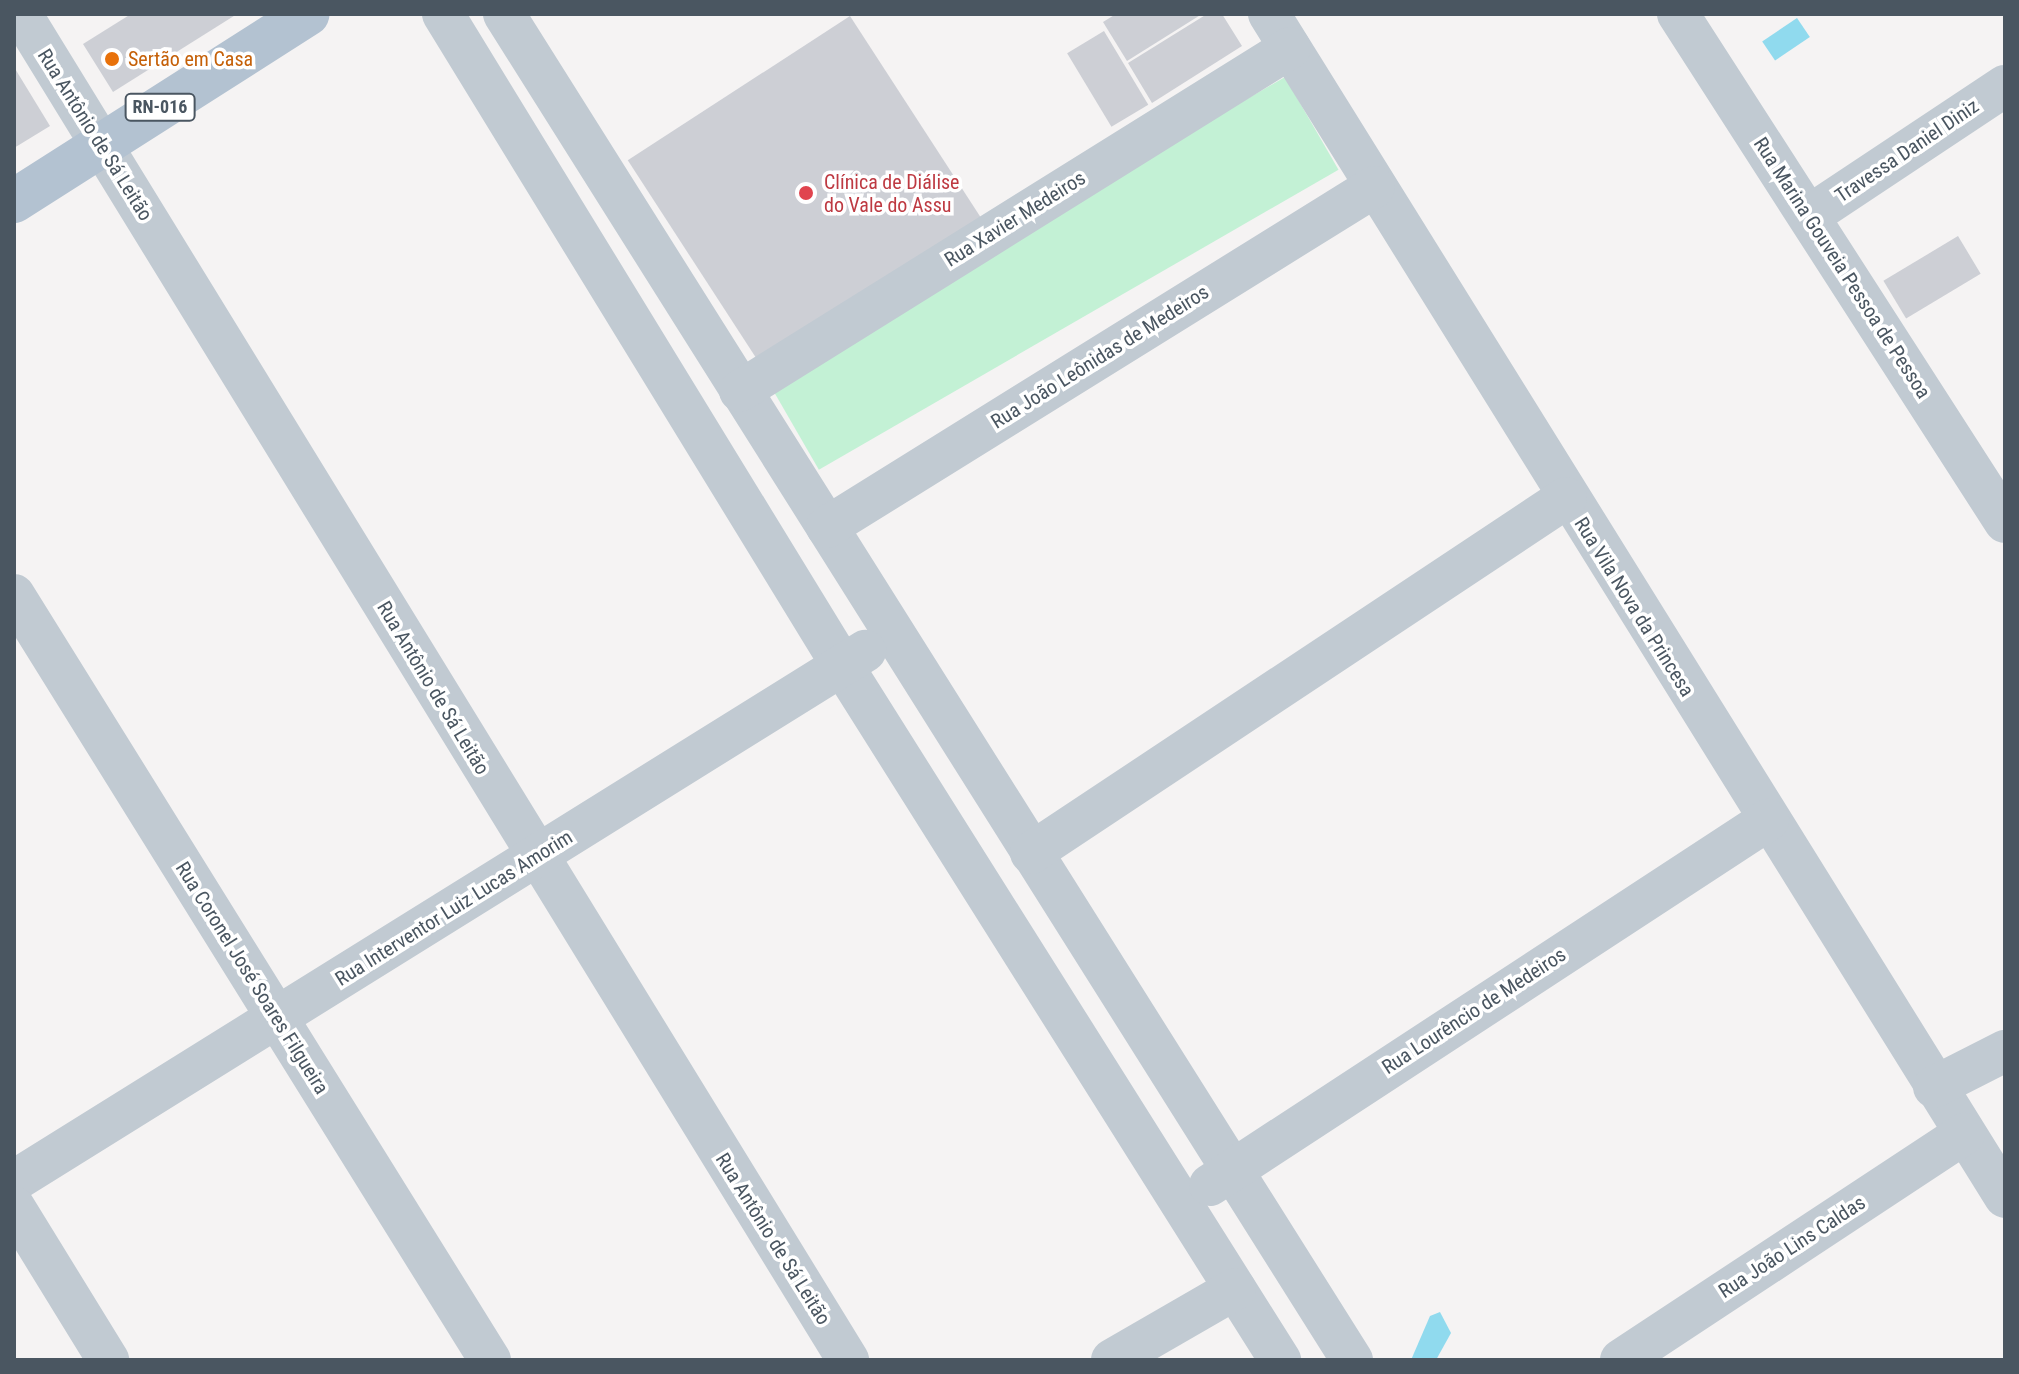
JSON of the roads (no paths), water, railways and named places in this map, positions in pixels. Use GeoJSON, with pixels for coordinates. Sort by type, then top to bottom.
{"type":"FeatureCollection","features":[{"type":"Feature","properties":{"kind":"main road","name":"RN-016"},"geometry":{"type":"LineString","coordinates":[[14,201],[307,14]]}},
{"type":"Feature","properties":{"kind":"street","name":"Rua Antônio de Sá Leitão"},"geometry":{"type":"LineString","coordinates":[[21,14],[536,857],[848,1360]]}},
{"type":"Feature","properties":{"kind":"street"},"geometry":{"type":"LineString","coordinates":[[443,14],[626,307],[842,665],[1280,1360]]}},
{"type":"Feature","properties":{"kind":"street"},"geometry":{"type":"LineString","coordinates":[[504,14],[1230,1169],[1334,1354]]}},
{"type":"Feature","properties":{"kind":"street","name":"Rua Marina Gouveia Pessoa de Pessoa"},"geometry":{"type":"LineString","coordinates":[[1678,14],[2005,522]]}},
{"type":"Feature","properties":{"kind":"street","name":"Rua Vila Nova da Princesa"},"geometry":{"type":"LineString","coordinates":[[1280,31],[1566,498],[2005,1197]]}},
{"type":"Feature","properties":{"kind":"street","name":"Rua Xavier Medeiros"},"geometry":{"type":"LineString","coordinates":[[740,391],[1280,31]]}},
{"type":"Feature","properties":{"kind":"street","name":"Travessa Daniel Diniz"},"geometry":{"type":"LineString","coordinates":[[1809,216],[2005,86]]}},
{"type":"Feature","properties":{"kind":"street","name":"Rua João Leônidas de Medeiros"},"geometry":{"type":"LineString","coordinates":[[827,527],[1374,187]]}},
{"type":"Feature","properties":{"kind":"street"},"geometry":{"type":"LineString","coordinates":[[626,307],[670,279]]}},
{"type":"Feature","properties":{"kind":"street"},"geometry":{"type":"LineString","coordinates":[[1031,853],[1566,498]]}},
{"type":"Feature","properties":{"kind":"street","name":"Rua Coronel José Soares Filgueira"},"geometry":{"type":"LineString","coordinates":[[14,595],[490,1360]]}},
{"type":"Feature","properties":{"kind":"street","name":"Rua Interventor Luiz Lucas Amorim"},"geometry":{"type":"LineString","coordinates":[[14,1181],[893,634]]}},
{"type":"Feature","properties":{"kind":"street","name":"Rua Lourêncio de Medeiros"},"geometry":{"type":"LineString","coordinates":[[1184,1209],[1230,1169],[1768,820]]}},
{"type":"Feature","properties":{"kind":"street"},"geometry":{"type":"LineString","coordinates":[[1934,1087],[2005,1051]]}},
{"type":"Feature","properties":{"kind":"street","name":"Rua João Lins Caldas"},"geometry":{"type":"LineString","coordinates":[[1621,1360],[1964,1134]]}},
{"type":"Feature","properties":{"kind":"street"},"geometry":{"type":"LineString","coordinates":[[14,1207],[108,1360]]}},
{"type":"Feature","properties":{"kind":"street"},"geometry":{"type":"LineString","coordinates":[[1112,1360],[1235,1289]]}},
{"type":"Feature","properties":{"kind":"water"},"geometry":{"type":"Polygon","coordinates":[[[1797,18],[1810,37],[1775,61],[1762,41],[1797,18]]]}},
{"type":"Feature","properties":{"kind":"water"},"geometry":{"type":"Polygon","coordinates":[[[1440,1312],[1451,1333],[1436,1360],[1411,1360],[1430,1316],[1440,1312]]]}},
{"type":"Feature","properties":{"kind":"place","name":"Sertão em Casa"},"geometry":{"type":"Point","coordinates":[112,59]}},
{"type":"Feature","properties":{"kind":"place","name":"Clínica de Diálise do Vale do Assu"},"geometry":{"type":"Point","coordinates":[806,193]}}]}
